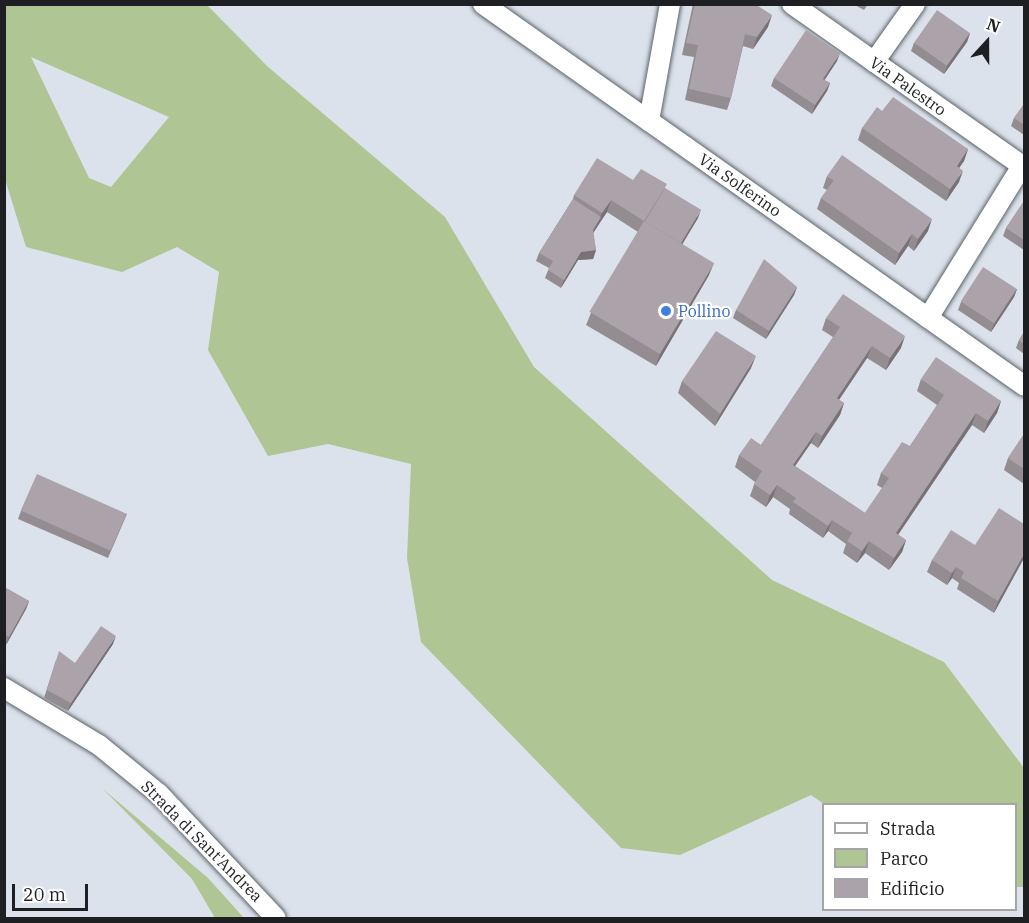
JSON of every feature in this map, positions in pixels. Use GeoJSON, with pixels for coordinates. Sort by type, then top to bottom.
{"type":"FeatureCollection","features":[{"type":"Feature","properties":{"kind":"street"},"geometry":{"type":"LineString","coordinates":[[483,4],[649,121],[670,4]]}},
{"type":"Feature","properties":{"kind":"street","name":"Via Palestro"},"geometry":{"type":"LineString","coordinates":[[792,4],[1024,167]]}},
{"type":"Feature","properties":{"kind":"street"},"geometry":{"type":"LineString","coordinates":[[874,62],[915,4]]}},
{"type":"Feature","properties":{"kind":"street","name":"Via Solferino"},"geometry":{"type":"LineString","coordinates":[[649,121],[1024,386]]}},
{"type":"Feature","properties":{"kind":"street"},"geometry":{"type":"LineString","coordinates":[[928,318],[1024,167]]}},
{"type":"Feature","properties":{"kind":"street","name":"Strada di Sant'Andrea"},"geometry":{"type":"LineString","coordinates":[[4,688],[99,745],[159,794],[276,918]]}},
{"type":"Feature","properties":{"kind":"green space"},"geometry":{"type":"Polygon","coordinates":[[[4,5],[207,5],[267,66],[445,217],[534,367],[772,580],[944,662],[1024,768],[1024,887],[1017,887],[1017,803],[823,803],[811,795],[680,855],[621,848],[421,642],[407,558],[411,464],[328,444],[268,456],[208,350],[219,272],[177,247],[122,272],[26,247],[5,179],[4,5]],[[31,57],[89,178],[111,187],[169,117],[31,57]]]}},
{"type":"Feature","properties":{"kind":"green space"},"geometry":{"type":"Polygon","coordinates":[[[103,789],[208,878],[244,918],[215,918],[192,879],[103,789]]]}},
{"type":"Feature","properties":{"kind":"building"},"geometry":{"type":"Polygon","coordinates":[[[695,4],[755,4],[772,15],[757,37],[745,34],[731,98],[689,89],[698,45],[686,43],[695,4]]]}},
{"type":"Feature","properties":{"kind":"building"},"geometry":{"type":"Polygon","coordinates":[[[937,10],[970,33],[947,66],[914,43],[937,10]]]}},
{"type":"Feature","properties":{"kind":"building"},"geometry":{"type":"Polygon","coordinates":[[[806,30],[840,53],[823,79],[830,83],[815,105],[774,78],[806,30]]]}},
{"type":"Feature","properties":{"kind":"building"},"geometry":{"type":"Polygon","coordinates":[[[893,97],[968,149],[957,166],[963,171],[950,189],[862,128],[877,107],[882,111],[893,97]]]}},
{"type":"Feature","properties":{"kind":"building"},"geometry":{"type":"Polygon","coordinates":[[[1024,104],[1024,125],[1014,118],[1024,104]]]}},
{"type":"Feature","properties":{"kind":"building"},"geometry":{"type":"Polygon","coordinates":[[[842,155],[932,219],[918,239],[912,234],[899,253],[821,198],[834,180],[827,176],[842,155]]]}},
{"type":"Feature","properties":{"kind":"building"},"geometry":{"type":"Polygon","coordinates":[[[597,158],[633,180],[641,169],[667,184],[644,221],[611,200],[602,213],[574,195],[597,158]]]}},
{"type":"Feature","properties":{"kind":"building"},"geometry":{"type":"Polygon","coordinates":[[[665,188],[701,210],[681,243],[645,221],[665,188]]]}},
{"type":"Feature","properties":{"kind":"building"},"geometry":{"type":"Polygon","coordinates":[[[573,199],[601,217],[593,230],[596,250],[581,252],[564,280],[548,270],[553,261],[539,253],[573,199]]]}},
{"type":"Feature","properties":{"kind":"building"},"geometry":{"type":"Polygon","coordinates":[[[1024,201],[1024,240],[1006,228],[1024,201]]]}},
{"type":"Feature","properties":{"kind":"building"},"geometry":{"type":"Polygon","coordinates":[[[644,221],[714,263],[660,354],[589,312],[644,221]]]}},
{"type":"Feature","properties":{"kind":"building"},"geometry":{"type":"Polygon","coordinates":[[[764,259],[797,287],[769,331],[736,310],[764,259]]]}},
{"type":"Feature","properties":{"kind":"building"},"geometry":{"type":"Polygon","coordinates":[[[983,267],[1017,289],[994,323],[961,301],[983,267]]]}},
{"type":"Feature","properties":{"kind":"building"},"geometry":{"type":"Polygon","coordinates":[[[843,294],[905,336],[890,358],[872,346],[837,398],[844,403],[822,436],[816,432],[793,465],[865,513],[889,478],[881,473],[902,442],[910,446],[944,395],[921,379],[936,357],[1001,401],[988,421],[976,413],[896,533],[906,540],[894,558],[869,541],[862,551],[847,541],[852,533],[832,520],[828,526],[793,502],[796,498],[777,485],[770,495],[754,484],[762,471],[739,455],[751,438],[761,445],[840,327],[826,318],[843,294]]]}},
{"type":"Feature","properties":{"kind":"building"},"geometry":{"type":"Polygon","coordinates":[[[716,331],[756,356],[720,414],[682,381],[716,331]]]}},
{"type":"Feature","properties":{"kind":"building"},"geometry":{"type":"Polygon","coordinates":[[[1024,332],[1024,344],[1019,340],[1024,332]]]}},
{"type":"Feature","properties":{"kind":"building"},"geometry":{"type":"Polygon","coordinates":[[[1024,434],[1024,469],[1008,458],[1024,434]]]}},
{"type":"Feature","properties":{"kind":"building"},"geometry":{"type":"Polygon","coordinates":[[[37,474],[127,514],[110,550],[21,511],[37,474]]]}},
{"type":"Feature","properties":{"kind":"building"},"geometry":{"type":"Polygon","coordinates":[[[999,508],[1024,524],[1024,554],[998,601],[961,578],[964,572],[956,567],[952,573],[932,560],[951,530],[975,545],[999,508]]]}},
{"type":"Feature","properties":{"kind":"building"},"geometry":{"type":"Polygon","coordinates":[[[4,587],[29,601],[9,637],[4,634],[4,587]]]}},
{"type":"Feature","properties":{"kind":"building"},"geometry":{"type":"Polygon","coordinates":[[[101,626],[116,636],[71,703],[47,690],[59,651],[75,663],[101,626]]]}},
{"type":"Feature","properties":{"kind":"place","name":"Pollino"},"geometry":{"type":"Point","coordinates":[666,311]}}]}
